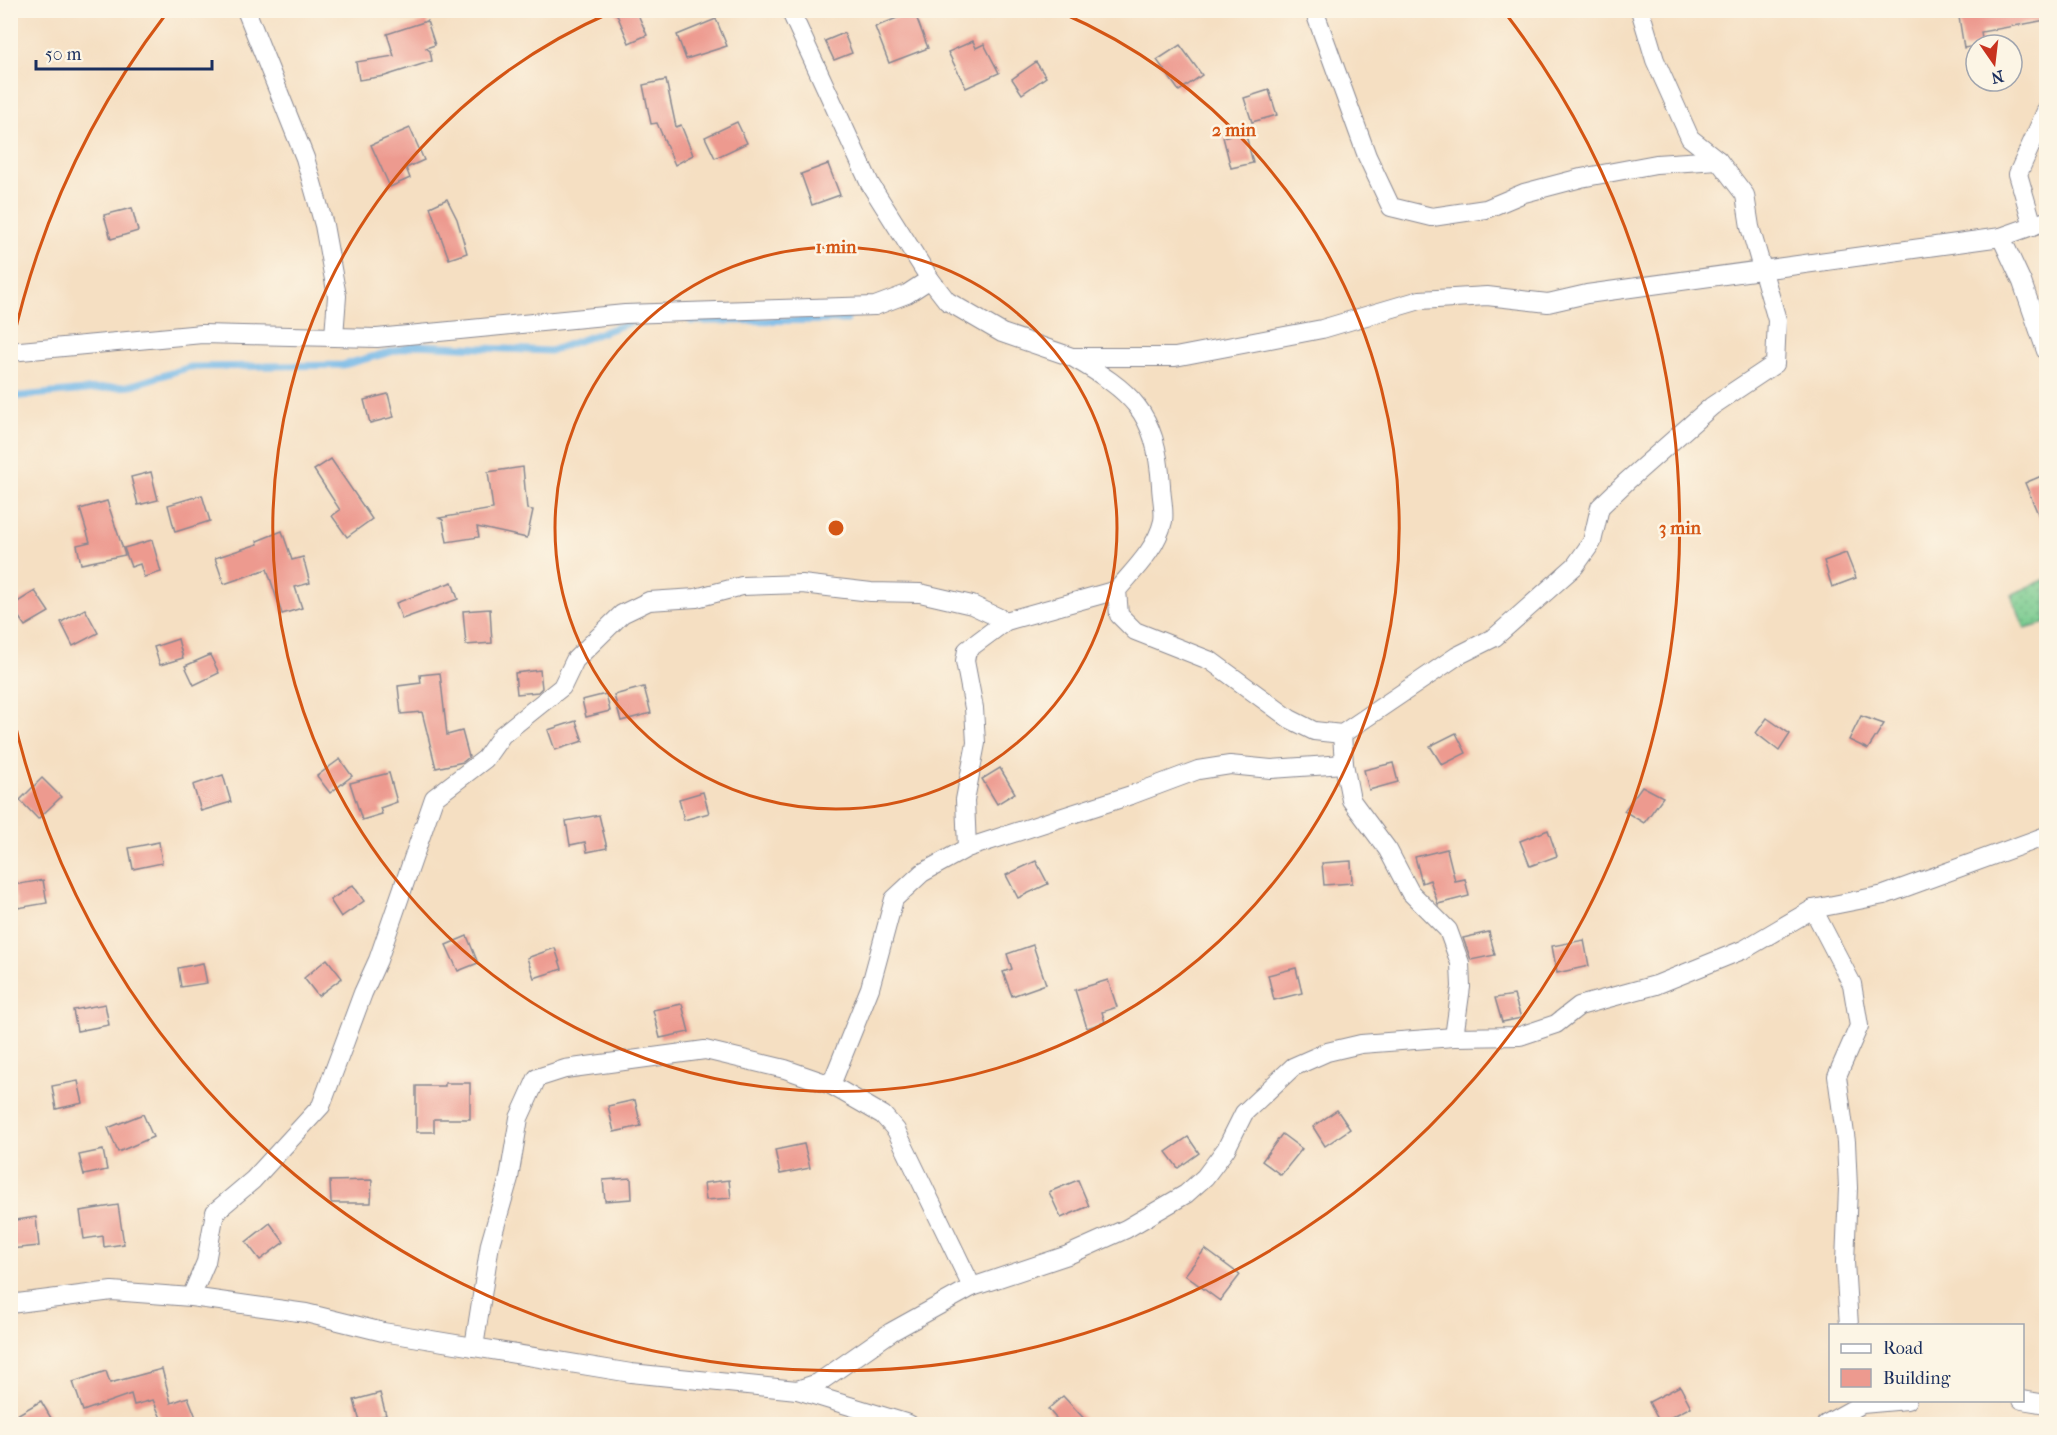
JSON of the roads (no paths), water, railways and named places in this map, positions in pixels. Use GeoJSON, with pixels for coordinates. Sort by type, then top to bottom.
{"type":"FeatureCollection","features":[{"type":"Feature","properties":{"kind":"street"},"geometry":{"type":"LineString","coordinates":[[246,10],[305,158],[324,225],[337,296],[334,336]]}},
{"type":"Feature","properties":{"kind":"street"},"geometry":{"type":"LineString","coordinates":[[790,10],[870,184],[930,279],[947,301],[1002,333],[1072,357],[1111,380],[1142,410],[1159,457],[1163,521],[1149,552],[1117,590],[1006,621],[968,650],[965,661],[974,708],[976,743],[965,800],[967,848]]}},
{"type":"Feature","properties":{"kind":"street"},"geometry":{"type":"LineString","coordinates":[[1314,10],[1366,156],[1391,207],[1432,218],[1486,208],[1524,193],[1581,178],[1656,164],[1718,160]]}},
{"type":"Feature","properties":{"kind":"street"},"geometry":{"type":"LineString","coordinates":[[1117,590],[1119,615],[1135,631],[1211,662],[1290,719],[1314,731],[1342,734],[1447,663],[1495,637],[1575,566],[1593,542],[1600,507],[1712,406],[1775,364],[1777,320],[1762,271],[1745,195],[1718,160],[1690,138],[1655,60],[1640,10]]}},
{"type":"Feature","properties":{"kind":"street"},"geometry":{"type":"LineString","coordinates":[[1072,357],[1175,357],[1322,329],[1420,300],[1487,296],[1548,303],[1587,294],[2001,237],[2040,224],[2018,174],[2046,111]]}},
{"type":"Feature","properties":{"kind":"street"},"geometry":{"type":"LineString","coordinates":[[2001,237],[2022,282],[2046,351]]}},
{"type":"Feature","properties":{"kind":"street"},"geometry":{"type":"LineString","coordinates":[[10,352],[202,334],[377,338],[625,314],[875,306],[907,294],[930,279]]}},
{"type":"Feature","properties":{"kind":"street"},"geometry":{"type":"LineString","coordinates":[[190,1297],[206,1262],[215,1212],[253,1180],[321,1106],[363,993],[378,960],[434,798],[485,759],[502,735],[562,687],[575,660],[622,614],[649,601],[696,598],[742,586],[802,584],[871,592],[920,593],[972,605],[1006,621]]}},
{"type":"Feature","properties":{"kind":"street"},"geometry":{"type":"LineString","coordinates":[[1342,734],[1344,764],[1351,800],[1388,850],[1410,892],[1448,930],[1460,963],[1454,1037]]}},
{"type":"Feature","properties":{"kind":"street"},"geometry":{"type":"LineString","coordinates":[[831,1085],[870,988],[894,899],[922,873],[967,848],[1131,795],[1198,770],[1230,765],[1271,769],[1344,764]]}},
{"type":"Feature","properties":{"kind":"street"},"geometry":{"type":"LineString","coordinates":[[797,1390],[818,1383],[891,1332],[972,1287],[1068,1255],[1126,1229],[1186,1194],[1205,1177],[1226,1149],[1244,1113],[1293,1067],[1327,1052],[1361,1044],[1454,1037],[1520,1036],[1556,1024],[1579,1006],[1656,985],[1745,949],[1813,909],[1884,895],[2046,836]]}},
{"type":"Feature","properties":{"kind":"street"},"geometry":{"type":"LineString","coordinates":[[1813,909],[1852,984],[1859,1026],[1837,1076],[1846,1142],[1848,1188],[1845,1262],[1849,1324]]}},
{"type":"Feature","properties":{"kind":"street"},"geometry":{"type":"LineString","coordinates":[[474,1347],[490,1244],[509,1178],[519,1118],[537,1078],[565,1069],[705,1050],[785,1069],[831,1085],[883,1115],[896,1130],[972,1287]]}},
{"type":"Feature","properties":{"kind":"street"},"geometry":{"type":"LineString","coordinates":[[10,1304],[112,1291],[190,1297],[306,1313],[383,1332],[630,1373],[797,1390],[909,1425]]}},
{"type":"Feature","properties":{"kind":"street"},"geometry":{"type":"LineString","coordinates":[[2024,1400],[2046,1404]]}},
{"type":"Feature","properties":{"kind":"street"},"geometry":{"type":"LineString","coordinates":[[1826,1425],[1862,1402]]}},
{"type":"Feature","properties":{"kind":"waterway"},"geometry":{"type":"LineString","coordinates":[[691,321],[847,320]]}},
{"type":"Feature","properties":{"kind":"waterway"},"geometry":{"type":"LineString","coordinates":[[10,397],[129,386],[190,367],[343,365],[416,345],[550,351],[634,321]]}}]}
